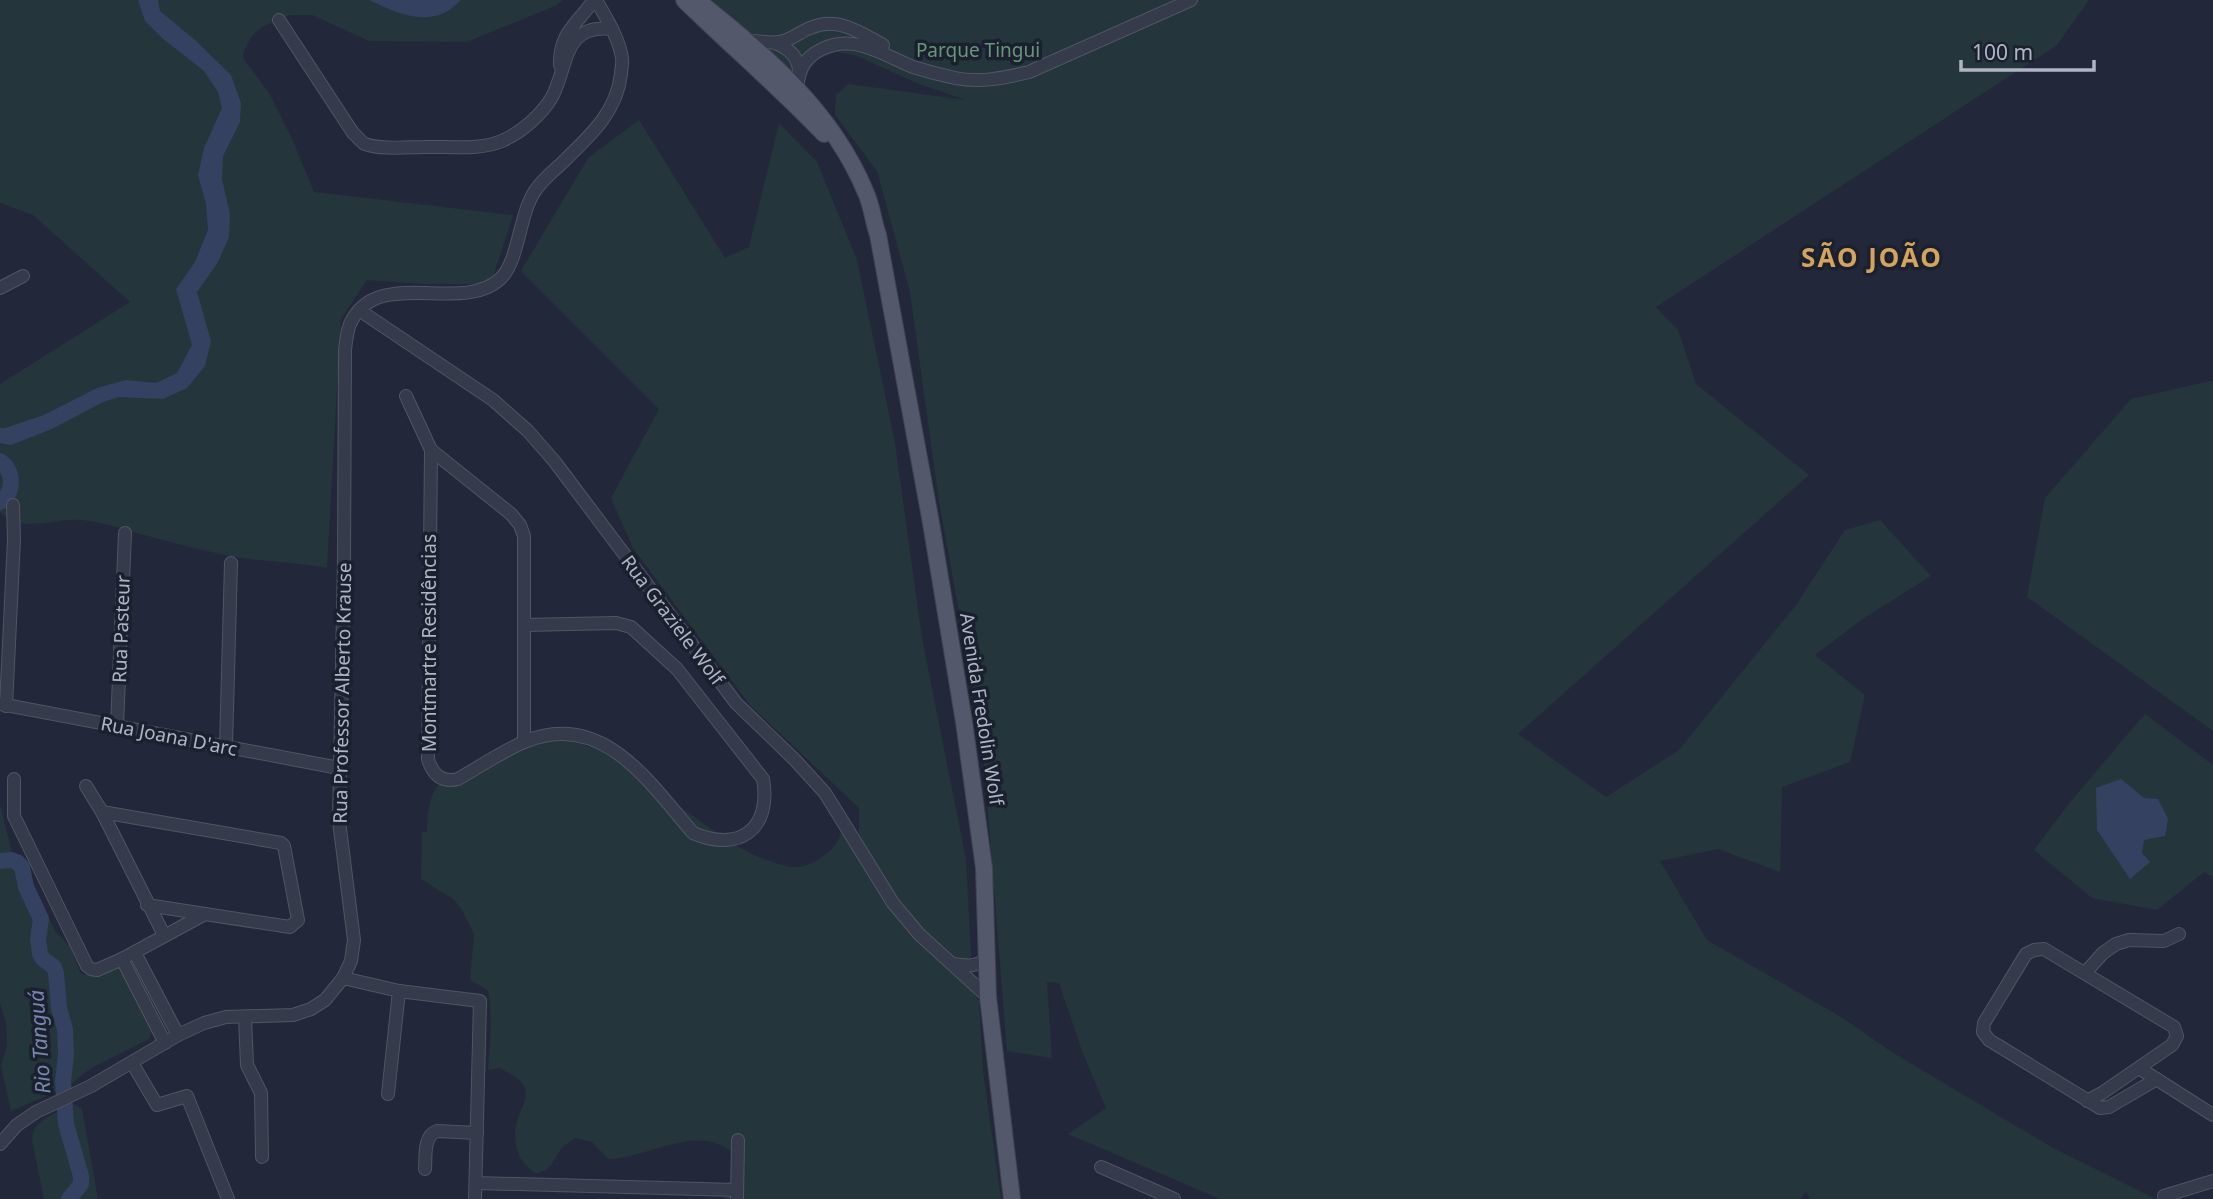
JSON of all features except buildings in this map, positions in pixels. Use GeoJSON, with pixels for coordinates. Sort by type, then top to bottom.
{"type":"FeatureCollection","features":[{"type":"Feature","properties":{"kind":"main road","name":"Avenida Fredolin Wolf"},"geometry":{"type":"LineString","coordinates":[[684,0],[727,33]]}},
{"type":"Feature","properties":{"kind":"main road","name":"Avenida Fredolin Wolf"},"geometry":{"type":"LineString","coordinates":[[696,0],[742,47],[794,84],[828,132],[876,229],[931,523],[964,722],[984,868],[988,996],[1012,1199]]}},
{"type":"Feature","properties":{"kind":"street"},"geometry":{"type":"LineString","coordinates":[[359,310],[381,296],[398,293],[465,293],[485,288],[501,278],[512,257],[526,208],[536,188],[597,128],[611,109],[620,86],[622,60],[612,29],[595,0],[563,40],[559,52],[560,73]]}},
{"type":"Feature","properties":{"kind":"street"},"geometry":{"type":"LineString","coordinates":[[794,84],[815,52],[832,44],[852,43],[867,46],[914,67],[933,72],[977,81],[1006,78],[1029,72],[1191,0]]}},
{"type":"Feature","properties":{"kind":"street"},"geometry":{"type":"LineString","coordinates":[[583,16],[591,29]]}},
{"type":"Feature","properties":{"kind":"street"},"geometry":{"type":"LineString","coordinates":[[279,20],[353,133],[365,144],[388,147],[491,145],[507,139],[532,121],[551,97],[575,40],[591,29],[612,29]]}},
{"type":"Feature","properties":{"kind":"street"},"geometry":{"type":"LineString","coordinates":[[775,43],[823,23],[837,23],[854,29],[933,72]]}},
{"type":"Feature","properties":{"kind":"street"},"geometry":{"type":"LineString","coordinates":[[742,47],[760,40],[775,43],[794,55],[797,61],[794,84]]}},
{"type":"Feature","properties":{"kind":"street"},"geometry":{"type":"LineString","coordinates":[[0,288],[23,276]]}},
{"type":"Feature","properties":{"kind":"street","name":"Rua Graziele Wolf"},"geometry":{"type":"LineString","coordinates":[[359,310],[493,400],[528,431],[736,703],[825,793],[892,903],[919,934],[988,996]]}},
{"type":"Feature","properties":{"kind":"street","name":"Rua Professor Alberto Krause"},"geometry":{"type":"LineString","coordinates":[[1,1142],[17,1125],[36,1112],[132,1063],[165,1043],[177,1029],[226,1017],[293,1015],[311,1009],[325,1000],[344,978],[351,961],[354,940],[338,821],[344,561],[345,350],[349,325],[359,310]]}},
{"type":"Feature","properties":{"kind":"street","name":"Montmartre Residências"},"geometry":{"type":"LineString","coordinates":[[406,397],[432,450],[520,524],[524,536],[524,742]]}},
{"type":"Feature","properties":{"kind":"street","name":"Montmartre Residências"},"geometry":{"type":"LineString","coordinates":[[432,450],[428,759],[431,769],[439,778],[448,781],[458,779],[524,742],[550,735],[577,735],[603,744],[634,764],[693,833],[720,841],[738,839],[754,828],[763,813],[766,794],[763,779],[677,669],[631,627],[616,623],[524,625]]}},
{"type":"Feature","properties":{"kind":"street"},"geometry":{"type":"LineString","coordinates":[[3,705],[14,534],[13,505]]}},
{"type":"Feature","properties":{"kind":"street"},"geometry":{"type":"LineString","coordinates":[[0,533],[14,534]]}},
{"type":"Feature","properties":{"kind":"street","name":"Rua Pasteur"},"geometry":{"type":"LineString","coordinates":[[117,726],[125,533]]}},
{"type":"Feature","properties":{"kind":"street"},"geometry":{"type":"LineString","coordinates":[[226,746],[231,563]]}},
{"type":"Feature","properties":{"kind":"street"},"geometry":{"type":"LineString","coordinates":[[677,669],[697,653]]}},
{"type":"Feature","properties":{"kind":"street","name":"Rua Joana D'arc"},"geometry":{"type":"LineString","coordinates":[[3,705],[339,768]]}},
{"type":"Feature","properties":{"kind":"street"},"geometry":{"type":"LineString","coordinates":[[14,779],[15,816],[87,966],[91,969],[97,970],[122,959],[205,914]]}},
{"type":"Feature","properties":{"kind":"street"},"geometry":{"type":"LineString","coordinates":[[86,786],[102,812],[164,935]]}},
{"type":"Feature","properties":{"kind":"street"},"geometry":{"type":"LineString","coordinates":[[102,812],[283,845],[298,920],[290,927],[147,905]]}},
{"type":"Feature","properties":{"kind":"street"},"geometry":{"type":"LineString","coordinates":[[2085,973],[2103,953],[2116,944],[2129,940],[2164,941],[2179,934]]}},
{"type":"Feature","properties":{"kind":"street"},"geometry":{"type":"LineString","coordinates":[[2088,1101],[2172,1045],[2177,1036],[2174,1027],[2044,949],[2034,950],[2026,954],[1984,1023],[1983,1032],[1989,1040],[2088,1101],[2100,1108],[2109,1107],[2157,1079]]}},
{"type":"Feature","properties":{"kind":"street"},"geometry":{"type":"LineString","coordinates":[[137,951],[177,1029]]}},
{"type":"Feature","properties":{"kind":"street"},"geometry":{"type":"LineString","coordinates":[[122,959],[165,1043]]}},
{"type":"Feature","properties":{"kind":"street"},"geometry":{"type":"LineString","coordinates":[[952,964],[969,967],[986,960]]}},
{"type":"Feature","properties":{"kind":"street"},"geometry":{"type":"LineString","coordinates":[[344,978],[399,991],[480,1001],[475,1199]]}},
{"type":"Feature","properties":{"kind":"street"},"geometry":{"type":"LineString","coordinates":[[388,1094],[399,991]]}},
{"type":"Feature","properties":{"kind":"street"},"geometry":{"type":"LineString","coordinates":[[245,1017],[247,1065],[261,1093],[262,1157]]}},
{"type":"Feature","properties":{"kind":"street"},"geometry":{"type":"LineString","coordinates":[[132,1063],[157,1105],[187,1096],[228,1199]]}},
{"type":"Feature","properties":{"kind":"street"},"geometry":{"type":"LineString","coordinates":[[2139,1069],[2213,1115]]}},
{"type":"Feature","properties":{"kind":"street"},"geometry":{"type":"LineString","coordinates":[[425,1169],[427,1139],[432,1133],[477,1133]]}},
{"type":"Feature","properties":{"kind":"street"},"geometry":{"type":"LineString","coordinates":[[476,1183],[737,1195],[737,1140]]}},
{"type":"Feature","properties":{"kind":"street"},"geometry":{"type":"LineString","coordinates":[[1101,1167],[1174,1199]]}},
{"type":"Feature","properties":{"kind":"street"},"geometry":{"type":"LineString","coordinates":[[2164,1196],[2213,1181]]}},
{"type":"Feature","properties":{"kind":"green space"},"geometry":{"type":"Polygon","coordinates":[[[0,0],[563,0],[557,5],[467,42],[369,41],[312,15],[290,15],[262,27],[251,37],[243,53],[243,58],[269,93],[314,192],[513,215],[493,277],[480,284],[367,280],[341,319],[327,568],[230,556],[90,521],[18,523],[0,512],[0,384],[130,302],[33,215],[0,203],[0,0]]]}},
{"type":"Feature","properties":{"kind":"green space","name":"Parque Tingui"},"geometry":{"type":"Polygon","coordinates":[[[698,0],[2089,0],[2057,45],[1656,307],[1678,330],[1696,384],[1809,475],[1518,734],[1606,797],[1679,750],[1796,605],[1845,530],[1880,520],[1931,576],[1864,618],[1815,655],[1865,695],[1850,762],[1782,787],[1780,872],[1718,849],[1660,861],[1707,940],[1843,1018],[1890,1051],[2053,1148],[2156,1199],[1810,1199],[1806,1191],[1801,1199],[1220,1199],[1068,1134],[1106,1108],[1082,1051],[1059,983],[1047,982],[1052,1058],[1007,1051],[982,737],[939,502],[910,292],[877,171],[835,115],[836,95],[848,84],[966,100],[919,84],[855,55],[836,52],[818,59],[797,87],[698,0]]]}},
{"type":"Feature","properties":{"kind":"green space"},"geometry":{"type":"Polygon","coordinates":[[[639,120],[725,258],[749,247],[779,123],[817,162],[857,260],[895,443],[922,638],[966,859],[973,992],[979,1001],[983,1071],[1001,1199],[723,1199],[737,1184],[745,1166],[730,1151],[714,1143],[698,1140],[608,1159],[592,1142],[576,1138],[562,1148],[548,1168],[535,1173],[523,1162],[515,1139],[526,1096],[524,1085],[500,1068],[488,1070],[490,1000],[488,990],[470,980],[474,934],[461,908],[453,899],[421,879],[422,832],[427,832],[430,804],[438,786],[453,774],[506,753],[558,741],[587,746],[608,755],[726,839],[767,860],[794,867],[808,865],[819,859],[833,848],[839,838],[843,812],[853,825],[859,851],[859,808],[750,705],[633,548],[611,498],[659,409],[521,271],[588,158],[639,120]]]}},
{"type":"Feature","properties":{"kind":"green space"},"geometry":{"type":"Polygon","coordinates":[[[2210,381],[2213,383],[2213,731],[2027,597],[2045,498],[2131,399],[2210,381]]]}},
{"type":"Feature","properties":{"kind":"green space"},"geometry":{"type":"Polygon","coordinates":[[[2145,714],[2213,765],[2213,877],[2204,872],[2157,910],[2092,898],[2034,850],[2071,801],[2145,714]]]}},
{"type":"Feature","properties":{"kind":"green space"},"geometry":{"type":"Polygon","coordinates":[[[0,804],[13,857],[38,895],[55,931],[70,947],[81,974],[97,975],[119,967],[149,1020],[148,1025],[152,1032],[149,1039],[91,1068],[69,1086],[11,1111],[1,1066],[7,1045],[6,1023],[0,1003],[0,804]]]}},
{"type":"Feature","properties":{"kind":"green space"},"geometry":{"type":"Polygon","coordinates":[[[74,1104],[82,1109],[98,1199],[44,1199],[32,1140],[33,1133],[41,1122],[74,1104]]]}},
{"type":"Feature","properties":{"kind":"water"},"geometry":{"type":"Polygon","coordinates":[[[138,0],[158,0],[160,11],[231,75],[241,103],[240,122],[223,156],[222,179],[230,214],[229,237],[218,262],[197,292],[211,341],[205,366],[187,388],[163,399],[119,397],[11,445],[0,443],[0,428],[44,415],[97,388],[126,380],[156,383],[177,373],[192,345],[176,289],[195,262],[208,230],[206,204],[198,175],[204,148],[222,108],[218,92],[204,71],[145,21],[138,0]]]}},
{"type":"Feature","properties":{"kind":"water"},"geometry":{"type":"Polygon","coordinates":[[[369,0],[461,0],[446,12],[415,17],[369,0]]]}},
{"type":"Feature","properties":{"kind":"water"},"geometry":{"type":"Polygon","coordinates":[[[2121,779],[2144,798],[2158,799],[2168,819],[2165,836],[2144,840],[2142,853],[2150,862],[2130,879],[2097,830],[2096,788],[2121,779]]]}},
{"type":"Feature","properties":{"kind":"waterway","name":"Rio Tanguá"},"geometry":{"type":"LineString","coordinates":[[0,461],[8,470],[11,482],[8,493],[0,502]]}},
{"type":"Feature","properties":{"kind":"waterway","name":"Rio Tanguá"},"geometry":{"type":"LineString","coordinates":[[0,861],[11,860],[22,867],[26,887],[41,919],[38,939],[40,954],[54,967],[56,973],[59,1008],[65,1029],[63,1081],[66,1124],[81,1176],[81,1184],[69,1199]]}},
{"type":"Feature","properties":{"kind":"district","name":"SÃO JOÃO"},"geometry":{"type":"Point","coordinates":[1872,258]}}]}
